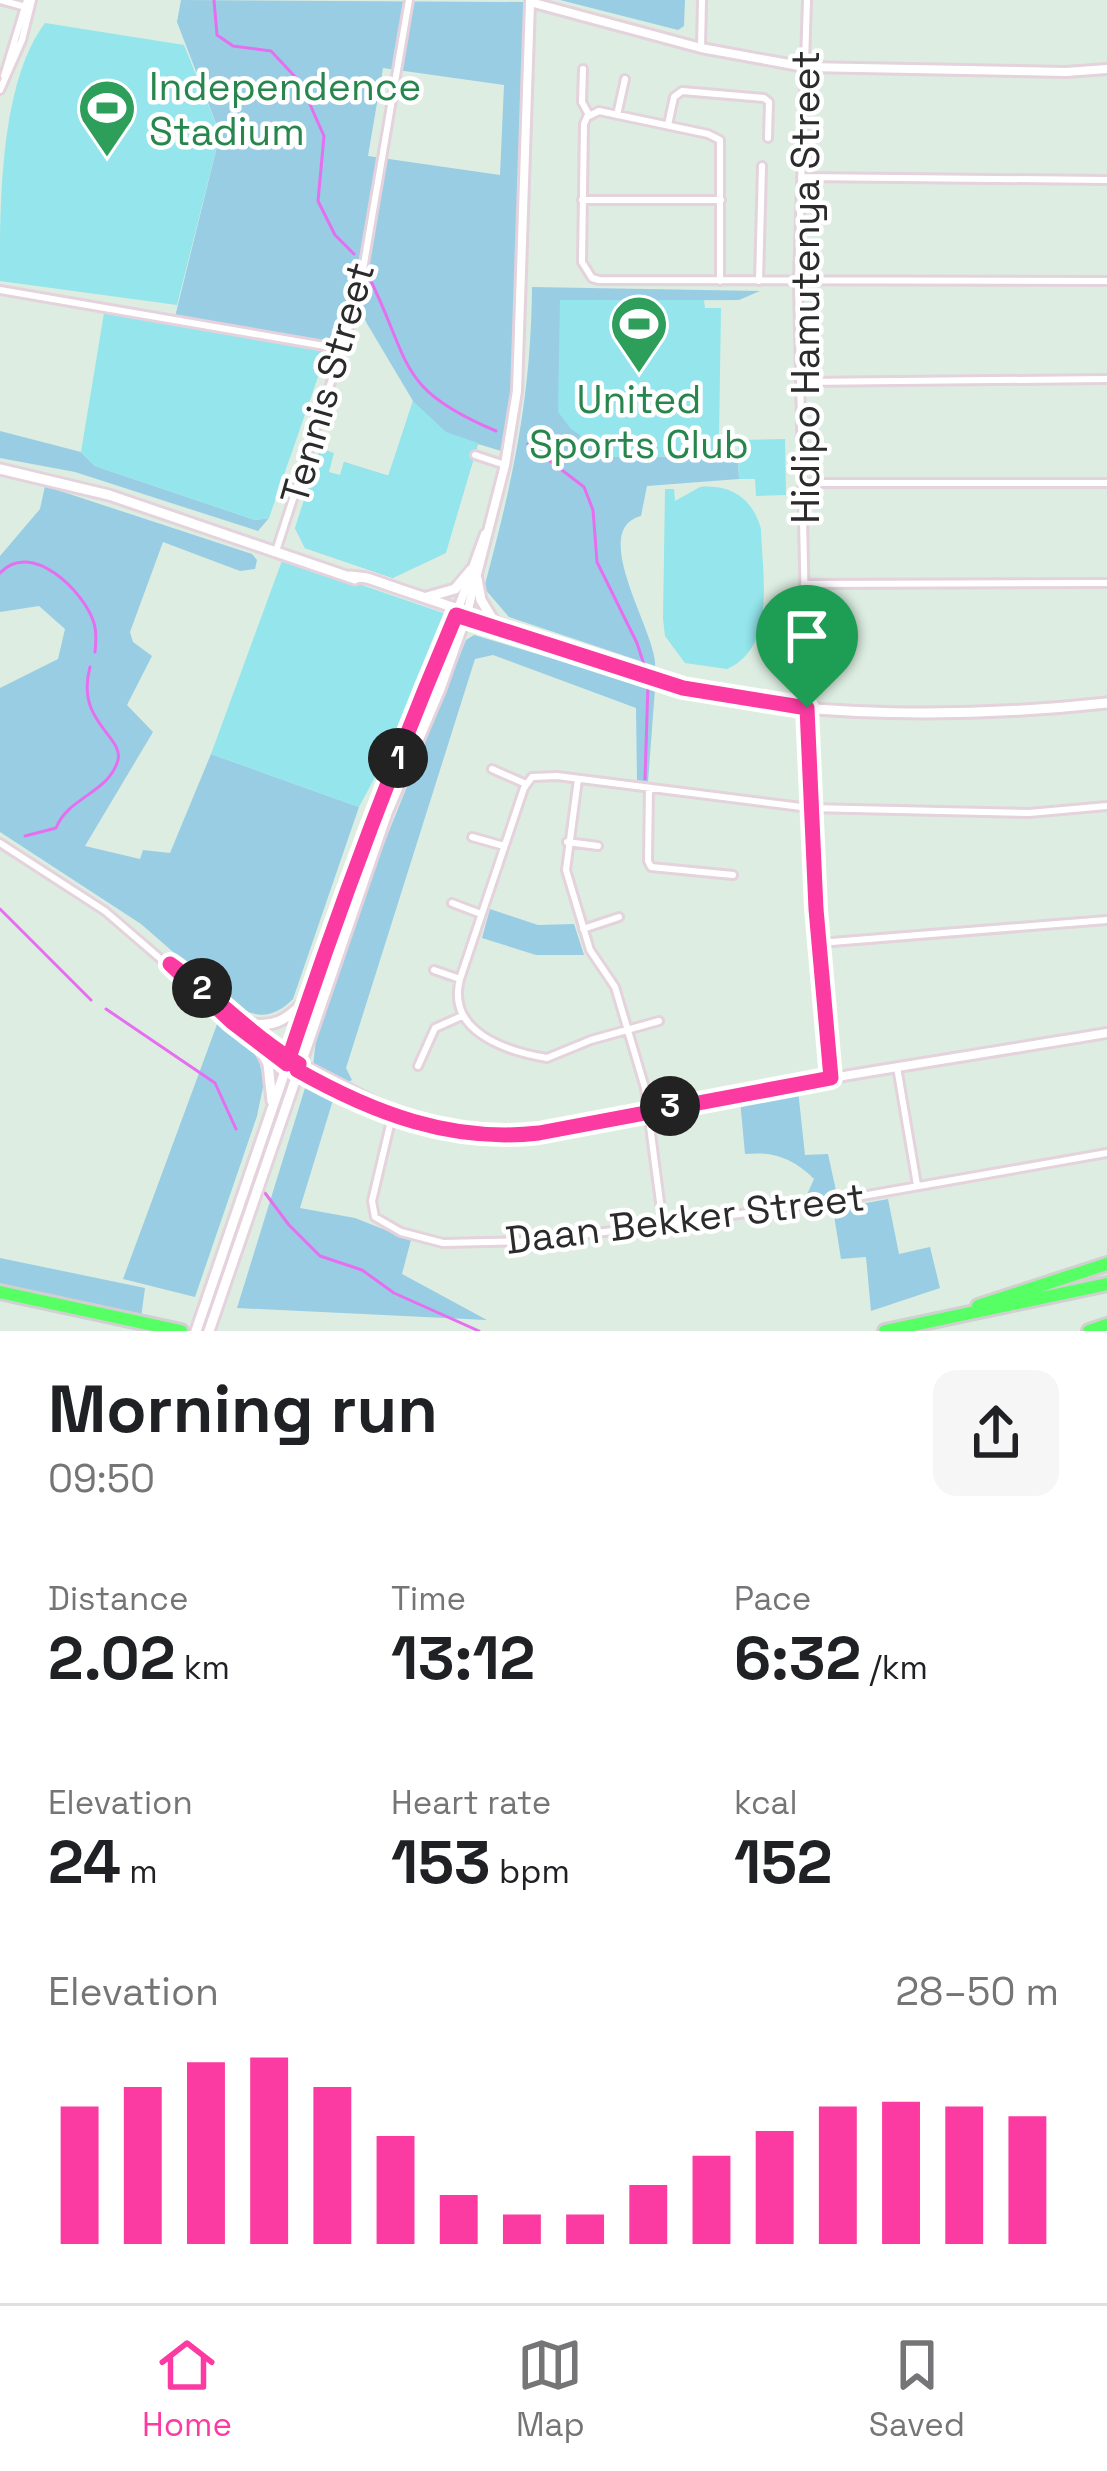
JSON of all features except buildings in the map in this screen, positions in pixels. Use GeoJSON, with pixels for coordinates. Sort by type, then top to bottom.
{"type":"FeatureCollection","features":[{"type":"Feature","properties":{"kind":"highway"},"geometry":{"type":"LineString","coordinates":[[925,1323],[1107,1264]]}},
{"type":"Feature","properties":{"kind":"highway"},"geometry":{"type":"LineString","coordinates":[[885,1331],[1107,1284]]}},
{"type":"Feature","properties":{"kind":"highway"},"geometry":{"type":"LineString","coordinates":[[0,1292],[175,1330]]}},
{"type":"Feature","properties":{"kind":"highway"},"geometry":{"type":"LineString","coordinates":[[1089,1331],[1107,1326]]}},
{"type":"Feature","properties":{"kind":"main road"},"geometry":{"type":"LineString","coordinates":[[0,469],[109,495],[564,650]]}},
{"type":"Feature","properties":{"kind":"main road"},"geometry":{"type":"LineString","coordinates":[[422,597],[448,594],[474,574],[494,622]]}},
{"type":"Feature","properties":{"kind":"main road"},"geometry":{"type":"LineString","coordinates":[[350,576],[683,688],[807,708],[953,712],[1107,704]]}},
{"type":"Feature","properties":{"kind":"main road"},"geometry":{"type":"LineString","coordinates":[[196,1331],[273,1107],[293,1064],[310,996],[374,812],[461,614]]}},
{"type":"Feature","properties":{"kind":"main road"},"geometry":{"type":"LineString","coordinates":[[209,1331],[293,1064],[387,813],[440,689],[461,614]]}},
{"type":"Feature","properties":{"kind":"main road"},"geometry":{"type":"LineString","coordinates":[[240,1021],[262,1026],[280,1023],[310,996]]}},
{"type":"Feature","properties":{"kind":"main road"},"geometry":{"type":"LineString","coordinates":[[257,1042],[268,1064],[273,1107]]}},
{"type":"Feature","properties":{"kind":"street"},"geometry":{"type":"LineString","coordinates":[[0,0],[27,3],[0,90]]}},
{"type":"Feature","properties":{"kind":"street","name":"Tennis Street"},"geometry":{"type":"LineString","coordinates":[[276,551],[362,285],[409,0]]}},
{"type":"Feature","properties":{"kind":"street"},"geometry":{"type":"LineString","coordinates":[[701,48],[703,0]]}},
{"type":"Feature","properties":{"kind":"street","name":"Hidipo Hamutenya Street"},"geometry":{"type":"LineString","coordinates":[[807,0],[798,281],[804,584],[809,808],[831,1078]]}},
{"type":"Feature","properties":{"kind":"street"},"geometry":{"type":"LineString","coordinates":[[461,614],[505,465],[519,362],[527,1],[701,48],[805,67],[1107,69]]}},
{"type":"Feature","properties":{"kind":"street"},"geometry":{"type":"LineString","coordinates":[[583,70],[582,102],[590,115]]}},
{"type":"Feature","properties":{"kind":"street"},"geometry":{"type":"LineString","coordinates":[[617,115],[625,79]]}},
{"type":"Feature","properties":{"kind":"street"},"geometry":{"type":"LineString","coordinates":[[668,125],[674,97],[682,91],[764,98],[769,102],[767,138]]}},
{"type":"Feature","properties":{"kind":"street"},"geometry":{"type":"LineString","coordinates":[[720,280],[720,140],[598,111],[590,115],[584,124],[582,200],[583,269],[592,278],[759,281],[1107,281]]}},
{"type":"Feature","properties":{"kind":"street"},"geometry":{"type":"LineString","coordinates":[[759,281],[762,166]]}},
{"type":"Feature","properties":{"kind":"street"},"geometry":{"type":"LineString","coordinates":[[801,177],[1107,180]]}},
{"type":"Feature","properties":{"kind":"street"},"geometry":{"type":"LineString","coordinates":[[582,200],[721,200]]}},
{"type":"Feature","properties":{"kind":"street"},"geometry":{"type":"LineString","coordinates":[[0,290],[342,349]]}},
{"type":"Feature","properties":{"kind":"street"},"geometry":{"type":"LineString","coordinates":[[801,382],[1107,379]]}},
{"type":"Feature","properties":{"kind":"street"},"geometry":{"type":"LineString","coordinates":[[475,455],[505,465]]}},
{"type":"Feature","properties":{"kind":"street"},"geometry":{"type":"LineString","coordinates":[[803,483],[1107,483]]}},
{"type":"Feature","properties":{"kind":"street"},"geometry":{"type":"LineString","coordinates":[[804,584],[1107,583]]}},
{"type":"Feature","properties":{"kind":"street"},"geometry":{"type":"LineString","coordinates":[[493,769],[526,784]]}},
{"type":"Feature","properties":{"kind":"street"},"geometry":{"type":"LineString","coordinates":[[659,1021],[548,1058],[483,1037],[462,1016],[456,998],[460,979],[526,784],[539,775],[809,808],[1030,813],[1107,806]]}},
{"type":"Feature","properties":{"kind":"street"},"geometry":{"type":"LineString","coordinates":[[578,779],[566,870],[590,950],[615,987],[649,1110],[663,1225]]}},
{"type":"Feature","properties":{"kind":"street"},"geometry":{"type":"LineString","coordinates":[[649,788],[647,861],[651,867],[733,875]]}},
{"type":"Feature","properties":{"kind":"street"},"geometry":{"type":"LineString","coordinates":[[472,837],[504,846]]}},
{"type":"Feature","properties":{"kind":"street"},"geometry":{"type":"LineString","coordinates":[[567,842],[598,846]]}},
{"type":"Feature","properties":{"kind":"street"},"geometry":{"type":"LineString","coordinates":[[0,843],[105,911],[293,1064]]}},
{"type":"Feature","properties":{"kind":"street"},"geometry":{"type":"LineString","coordinates":[[452,903],[482,914]]}},
{"type":"Feature","properties":{"kind":"street"},"geometry":{"type":"LineString","coordinates":[[583,928],[619,917]]}},
{"type":"Feature","properties":{"kind":"street"},"geometry":{"type":"LineString","coordinates":[[818,943],[1107,920]]}},
{"type":"Feature","properties":{"kind":"street"},"geometry":{"type":"LineString","coordinates":[[170,964],[257,1042],[293,1064],[392,1114],[461,1134],[513,1136],[1107,1033]]}},
{"type":"Feature","properties":{"kind":"street"},"geometry":{"type":"LineString","coordinates":[[434,970],[460,979]]}},
{"type":"Feature","properties":{"kind":"street"},"geometry":{"type":"LineString","coordinates":[[418,1066],[432,1031],[462,1016]]}},
{"type":"Feature","properties":{"kind":"street"},"geometry":{"type":"LineString","coordinates":[[897,1067],[916,1186]]}},
{"type":"Feature","properties":{"kind":"street","name":"Daan Bekker Street"},"geometry":{"type":"LineString","coordinates":[[392,1114],[372,1210],[379,1222],[442,1243],[478,1245],[663,1225],[1107,1154]]}},
{"type":"Feature","properties":{"kind":"shaded area"},"geometry":{"type":"Polygon","coordinates":[[[181,0],[530,2],[518,380],[508,453],[478,444],[458,511],[393,578],[305,548],[295,528],[335,495],[344,462],[389,476],[413,401],[359,302],[342,349],[174,321],[220,134],[177,22],[181,0]],[[383,68],[368,156],[500,175],[504,85],[383,68]]]}},
{"type":"Feature","properties":{"kind":"shaded area"},"geometry":{"type":"Polygon","coordinates":[[[560,0],[685,0],[684,26],[678,30],[560,0]]]}},
{"type":"Feature","properties":{"kind":"shaded area","name":"Independence Stadium"},"geometry":{"type":"Polygon","coordinates":[[[45,23],[184,45],[220,134],[177,305],[0,281],[2,180],[11,110],[30,48],[45,23]]]}},
{"type":"Feature","properties":{"kind":"shaded area"},"geometry":{"type":"Polygon","coordinates":[[[532,287],[760,291],[739,300],[560,301],[612,457],[738,456],[739,479],[647,486],[641,516],[626,525],[622,561],[655,666],[509,617],[484,588],[518,439],[532,287]]]}},
{"type":"Feature","properties":{"kind":"shaded area","name":"United Sports Club"},"geometry":{"type":"Polygon","coordinates":[[[560,300],[704,300],[705,308],[721,308],[719,436],[713,456],[612,457],[571,429],[558,412],[560,300]]]}},
{"type":"Feature","properties":{"kind":"shaded area"},"geometry":{"type":"Polygon","coordinates":[[[104,313],[327,351],[269,518],[255,520],[95,466],[81,452],[104,313]]]}},
{"type":"Feature","properties":{"kind":"shaded area"},"geometry":{"type":"Polygon","coordinates":[[[413,401],[446,432],[478,443],[446,553],[393,578],[305,548],[295,528],[319,452],[334,453],[329,472],[340,475],[344,462],[388,476],[413,401]]]}},
{"type":"Feature","properties":{"kind":"shaded area"},"geometry":{"type":"Polygon","coordinates":[[[0,431],[81,452],[95,466],[255,520],[269,518],[258,531],[75,472],[0,458],[0,431]]]}},
{"type":"Feature","properties":{"kind":"shaded area"},"geometry":{"type":"Polygon","coordinates":[[[785,439],[786,495],[756,496],[755,479],[739,479],[738,440],[785,439]]]}},
{"type":"Feature","properties":{"kind":"shaded area"},"geometry":{"type":"Polygon","coordinates":[[[45,486],[252,554],[257,560],[255,569],[240,571],[163,542],[130,632],[133,642],[152,656],[127,705],[153,732],[85,846],[140,859],[143,850],[170,853],[211,754],[359,807],[293,999],[278,1010],[257,1014],[233,1004],[141,924],[0,832],[0,688],[58,659],[65,629],[39,606],[0,612],[0,556],[40,509],[45,486]]]}},
{"type":"Feature","properties":{"kind":"shaded area"},"geometry":{"type":"Polygon","coordinates":[[[700,487],[721,488],[739,496],[752,509],[761,529],[764,588],[760,627],[743,659],[727,669],[685,663],[665,636],[665,489],[674,489],[675,501],[700,487]]]}},
{"type":"Feature","properties":{"kind":"shaded area"},"geometry":{"type":"Polygon","coordinates":[[[283,558],[449,615],[427,680],[359,807],[211,754],[283,558]]]}},
{"type":"Feature","properties":{"kind":"shaded area"},"geometry":{"type":"Polygon","coordinates":[[[474,635],[655,689],[648,782],[637,780],[636,708],[493,655],[475,659],[346,1068],[352,1080],[347,1083],[313,1066],[316,1039],[381,851],[466,640],[474,635]]]}},
{"type":"Feature","properties":{"kind":"shaded area"},"geometry":{"type":"Polygon","coordinates":[[[490,909],[538,925],[574,924],[584,955],[536,955],[482,938],[490,909]]]}},
{"type":"Feature","properties":{"kind":"shaded area"},"geometry":{"type":"Polygon","coordinates":[[[219,1019],[256,1048],[264,1082],[257,1116],[195,1297],[123,1279],[219,1019]]]}},
{"type":"Feature","properties":{"kind":"shaded area"},"geometry":{"type":"Polygon","coordinates":[[[305,1088],[333,1100],[300,1208],[355,1218],[411,1240],[402,1274],[487,1320],[237,1308],[305,1088]]]}},
{"type":"Feature","properties":{"kind":"shaded area"},"geometry":{"type":"Polygon","coordinates":[[[798,1090],[805,1155],[828,1154],[837,1195],[805,1199],[814,1179],[799,1166],[774,1155],[745,1154],[740,1100],[798,1090]]]}},
{"type":"Feature","properties":{"kind":"shaded area"},"geometry":{"type":"Polygon","coordinates":[[[888,1199],[899,1254],[930,1247],[940,1288],[871,1311],[866,1257],[841,1259],[833,1209],[888,1199]]]}},
{"type":"Feature","properties":{"kind":"shaded area"},"geometry":{"type":"Polygon","coordinates":[[[0,1258],[145,1288],[141,1318],[0,1286],[0,1258]]]}},
{"type":"Feature","properties":{"kind":"waterway"},"geometry":{"type":"LineString","coordinates":[[214,0],[217,35],[233,46],[271,51],[300,82],[324,136],[318,201],[335,235],[354,254]]}},
{"type":"Feature","properties":{"kind":"waterway"},"geometry":{"type":"LineString","coordinates":[[369,277],[402,353],[423,387],[464,416],[496,431]]}},
{"type":"Feature","properties":{"kind":"waterway"},"geometry":{"type":"LineString","coordinates":[[528,444],[584,487],[593,510],[597,562],[646,671]]}},
{"type":"Feature","properties":{"kind":"waterway"},"geometry":{"type":"LineString","coordinates":[[0,573],[26,562],[55,573],[88,610],[96,634],[95,652]]}},
{"type":"Feature","properties":{"kind":"waterway"},"geometry":{"type":"LineString","coordinates":[[25,836],[56,828],[69,809],[106,780],[118,760],[118,751],[89,701],[90,667]]}},
{"type":"Feature","properties":{"kind":"waterway"},"geometry":{"type":"LineString","coordinates":[[645,779],[648,684]]}},
{"type":"Feature","properties":{"kind":"waterway"},"geometry":{"type":"LineString","coordinates":[[0,909],[91,1000]]}},
{"type":"Feature","properties":{"kind":"waterway"},"geometry":{"type":"LineString","coordinates":[[106,1009],[215,1083],[236,1129]]}},
{"type":"Feature","properties":{"kind":"waterway"},"geometry":{"type":"LineString","coordinates":[[265,1193],[320,1256],[362,1270],[394,1293],[479,1331]]}},
{"type":"Feature","properties":{"kind":"place","name":"Independence Stadium"},"geometry":{"type":"Point","coordinates":[107,159]}},
{"type":"Feature","properties":{"kind":"place","name":"United Sports Club"},"geometry":{"type":"Point","coordinates":[639,375]}},
{"type":"Feature","properties":{"kind":"route"},"geometry":{"type":"LineString","coordinates":[[807,708],[683,688],[456,615],[374,812],[310,996],[289,1058],[287,1064],[232,1022],[170,964],[252,1032],[289,1058],[299,1064],[297,1070],[370,1107],[447,1132],[539,1133],[831,1078],[809,808],[807,708]]}}]}
